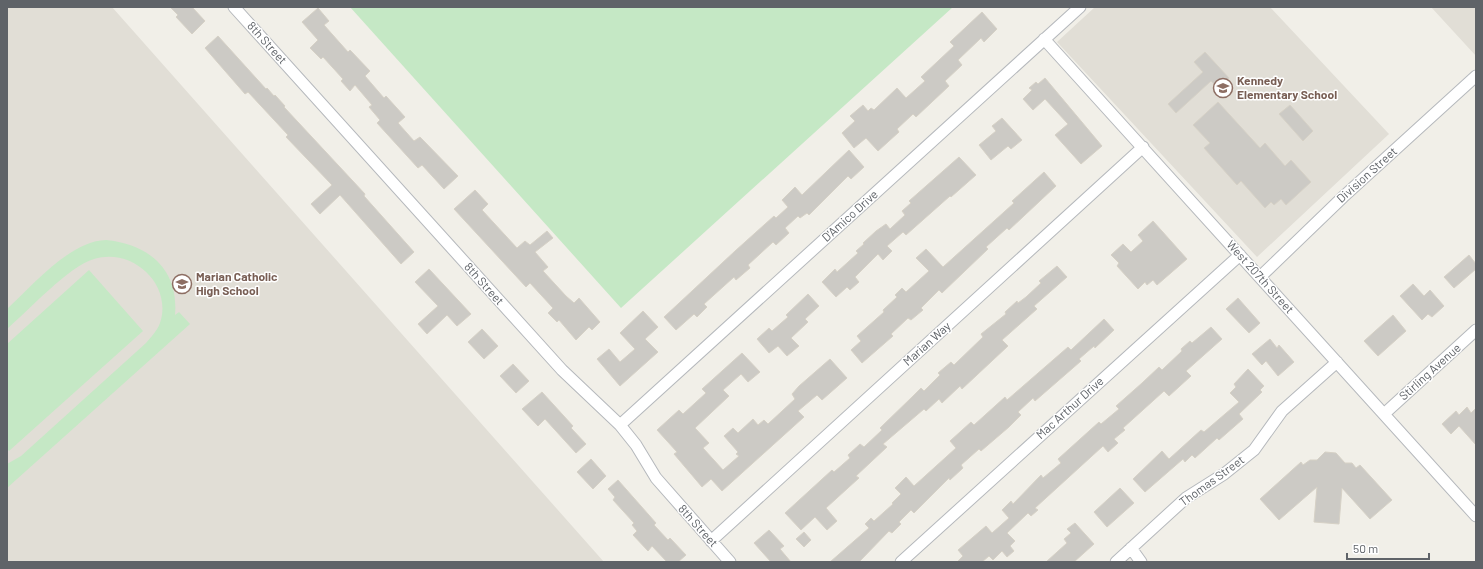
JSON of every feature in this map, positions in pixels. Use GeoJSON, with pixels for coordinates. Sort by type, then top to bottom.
{"type":"FeatureCollection","features":[{"type":"Feature","properties":{"kind":"street","name":"8th Street"},"geometry":{"type":"LineString","coordinates":[[234,7],[562,370],[620,424],[640,451],[656,478],[730,562]]}},
{"type":"Feature","properties":{"kind":"street","name":"D'Amico Drive"},"geometry":{"type":"LineString","coordinates":[[620,424],[1080,7]]}},
{"type":"Feature","properties":{"kind":"street","name":"West 207th Street"},"geometry":{"type":"LineString","coordinates":[[1044,39],[1144,147],[1476,516]]}},
{"type":"Feature","properties":{"kind":"street","name":"Division Street"},"geometry":{"type":"LineString","coordinates":[[1260,277],[1343,196],[1476,76]]}},
{"type":"Feature","properties":{"kind":"street","name":"Marian Way"},"geometry":{"type":"LineString","coordinates":[[711,541],[1144,147]]}},
{"type":"Feature","properties":{"kind":"street","name":"Mac Arthur Drive"},"geometry":{"type":"LineString","coordinates":[[901,562],[1240,255]]}},
{"type":"Feature","properties":{"kind":"street","name":"Stirling Avenue"},"geometry":{"type":"LineString","coordinates":[[1384,414],[1476,330]]}},
{"type":"Feature","properties":{"kind":"street","name":"Thomas Street"},"geometry":{"type":"LineString","coordinates":[[1116,562],[1186,498],[1224,474],[1254,450],[1282,411],[1337,362]]}},
{"type":"Feature","properties":{"kind":"street"},"geometry":{"type":"LineString","coordinates":[[1131,548],[1141,562]]}},
{"type":"Feature","properties":{"kind":"shaded area","name":"Marian Catholic High School"},"geometry":{"type":"Polygon","coordinates":[[[7,7],[112,7],[604,562],[7,562],[7,7]]]}},
{"type":"Feature","properties":{"kind":"shaded area","name":"Kennedy Elementary School"},"geometry":{"type":"Polygon","coordinates":[[[1095,7],[1270,7],[1389,134],[1257,257],[1057,42],[1095,7]]]}},
{"type":"Feature","properties":{"kind":"shaded area"},"geometry":{"type":"Polygon","coordinates":[[[1431,7],[1476,7],[1476,56],[1431,7]]]}},
{"type":"Feature","properties":{"kind":"green space"},"geometry":{"type":"Polygon","coordinates":[[[350,7],[953,7],[621,308],[350,7]]]}},
{"type":"Feature","properties":{"kind":"green space"},"geometry":{"type":"Polygon","coordinates":[[[106,240],[135,247],[148,254],[158,262],[172,285],[175,299],[175,315],[179,312],[190,324],[7,488],[7,464],[21,456],[146,343],[156,331],[160,323],[162,309],[161,295],[155,282],[146,272],[135,264],[122,258],[108,257],[94,259],[73,270],[61,279],[7,329],[7,309],[40,277],[66,256],[79,248],[92,242],[106,240]]]}},
{"type":"Feature","properties":{"kind":"green space"},"geometry":{"type":"Polygon","coordinates":[[[89,270],[143,331],[9,451],[7,449],[7,344],[89,270]]]}},
{"type":"Feature","properties":{"kind":"building"},"geometry":{"type":"Polygon","coordinates":[[[170,7],[192,7],[205,21],[192,34],[176,17],[178,15],[170,7]]]}},
{"type":"Feature","properties":{"kind":"building"},"geometry":{"type":"Polygon","coordinates":[[[318,8],[329,21],[324,25],[348,52],[350,50],[370,71],[365,76],[384,98],[386,96],[405,117],[398,123],[414,141],[420,137],[458,176],[444,189],[422,165],[418,168],[377,123],[380,120],[369,107],[372,105],[355,85],[350,91],[341,81],[343,79],[323,57],[321,59],[310,48],[318,40],[302,22],[318,8]]]}},
{"type":"Feature","properties":{"kind":"building"},"geometry":{"type":"Polygon","coordinates":[[[982,12],[997,29],[984,42],[981,38],[958,60],[962,65],[945,81],[949,86],[916,117],[913,114],[897,129],[899,132],[878,151],[866,138],[854,148],[842,133],[855,121],[850,116],[863,105],[868,111],[871,108],[874,110],[897,88],[906,98],[925,81],[921,77],[954,46],[950,42],[982,12]]]}},
{"type":"Feature","properties":{"kind":"building"},"geometry":{"type":"Polygon","coordinates":[[[218,36],[266,89],[267,88],[274,96],[275,95],[285,106],[284,107],[365,194],[364,196],[414,252],[401,264],[340,195],[320,214],[311,204],[332,185],[286,137],[288,135],[248,92],[245,94],[205,48],[218,36]]]}},
{"type":"Feature","properties":{"kind":"building"},"geometry":{"type":"Polygon","coordinates":[[[1205,52],[1229,78],[1218,88],[1211,81],[1176,113],[1168,104],[1203,72],[1194,62],[1205,52]]]}},
{"type":"Feature","properties":{"kind":"building"},"geometry":{"type":"Polygon","coordinates":[[[1045,78],[1102,146],[1081,164],[1055,135],[1068,124],[1045,99],[1033,110],[1023,99],[1032,90],[1029,88],[1036,82],[1038,84],[1045,78]]]}},
{"type":"Feature","properties":{"kind":"building"},"geometry":{"type":"Polygon","coordinates":[[[1218,102],[1260,148],[1265,143],[1285,166],[1291,160],[1311,182],[1286,205],[1281,199],[1274,205],[1271,202],[1265,208],[1241,181],[1237,185],[1204,148],[1210,143],[1193,125],[1218,102]]]}},
{"type":"Feature","properties":{"kind":"building"},"geometry":{"type":"Polygon","coordinates":[[[1290,105],[1313,131],[1303,141],[1279,114],[1290,105]]]}},
{"type":"Feature","properties":{"kind":"building"},"geometry":{"type":"Polygon","coordinates":[[[1002,118],[1022,140],[1011,149],[1008,146],[991,160],[979,145],[996,131],[992,126],[1002,118]]]}},
{"type":"Feature","properties":{"kind":"building"},"geometry":{"type":"Polygon","coordinates":[[[849,150],[864,167],[851,179],[848,176],[809,215],[807,213],[800,218],[798,216],[785,228],[789,233],[776,245],[773,242],[748,265],[750,268],[736,280],[734,277],[704,304],[707,307],[697,317],[694,314],[676,330],[664,317],[774,216],[776,218],[788,207],[782,200],[795,187],[802,195],[849,150]]]}},
{"type":"Feature","properties":{"kind":"building"},"geometry":{"type":"Polygon","coordinates":[[[959,157],[976,175],[906,235],[903,232],[887,246],[892,251],[883,260],[878,254],[855,277],[859,282],[850,290],[847,287],[836,297],[822,282],[835,269],[837,272],[858,253],[856,251],[876,231],[886,224],[890,229],[905,215],[902,211],[911,203],[909,201],[959,157]]]}},
{"type":"Feature","properties":{"kind":"building"},"geometry":{"type":"Polygon","coordinates":[[[1044,172],[1056,186],[1009,230],[1007,228],[986,247],[988,249],[942,293],[939,290],[921,308],[923,310],[911,320],[908,318],[891,334],[893,336],[862,363],[851,350],[861,341],[857,336],[884,312],[883,310],[897,297],[895,295],[902,288],[906,292],[929,271],[916,258],[926,249],[943,267],[1014,203],[1012,201],[1044,172]]]}},
{"type":"Feature","properties":{"kind":"building"},"geometry":{"type":"Polygon","coordinates":[[[475,190],[488,204],[482,210],[517,248],[525,241],[530,245],[547,231],[553,238],[535,252],[548,267],[543,271],[574,303],[579,298],[600,322],[592,330],[589,327],[576,340],[559,320],[557,322],[548,313],[553,308],[530,283],[526,287],[454,209],[475,190]]]}},
{"type":"Feature","properties":{"kind":"building"},"geometry":{"type":"Polygon","coordinates":[[[1153,221],[1187,259],[1157,285],[1153,280],[1147,285],[1145,282],[1138,289],[1117,266],[1119,263],[1111,255],[1123,244],[1131,252],[1143,241],[1138,235],[1153,221]]]}},
{"type":"Feature","properties":{"kind":"building"},"geometry":{"type":"Polygon","coordinates":[[[1469,255],[1476,264],[1476,269],[1454,288],[1444,277],[1469,255]]]}},
{"type":"Feature","properties":{"kind":"building"},"geometry":{"type":"Polygon","coordinates":[[[1057,266],[1067,277],[1034,306],[1037,309],[1002,340],[1008,346],[962,389],[960,386],[942,403],[939,399],[926,411],[924,409],[883,444],[887,447],[856,476],[859,478],[826,508],[837,521],[827,530],[815,517],[801,530],[785,513],[832,470],[834,472],[850,458],[848,455],[860,444],[864,447],[882,430],[880,428],[921,388],[924,391],[940,375],[938,373],[951,362],[954,365],[983,337],[981,334],[1006,314],[1005,312],[1017,301],[1018,303],[1026,297],[1041,283],[1039,281],[1057,266]]]}},
{"type":"Feature","properties":{"kind":"building"},"geometry":{"type":"Polygon","coordinates":[[[429,269],[471,314],[457,326],[447,315],[427,334],[418,324],[438,306],[415,282],[429,269]]]}},
{"type":"Feature","properties":{"kind":"building"},"geometry":{"type":"Polygon","coordinates":[[[1413,284],[1424,296],[1430,290],[1444,306],[1432,317],[1428,314],[1422,320],[1400,296],[1413,284]]]}},
{"type":"Feature","properties":{"kind":"building"},"geometry":{"type":"Polygon","coordinates":[[[808,294],[819,306],[805,319],[808,322],[791,338],[799,346],[787,356],[778,346],[769,353],[757,339],[769,328],[772,331],[788,317],[786,315],[808,294]]]}},
{"type":"Feature","properties":{"kind":"building"},"geometry":{"type":"Polygon","coordinates":[[[1238,298],[1260,323],[1249,333],[1226,309],[1238,298]]]}},
{"type":"Feature","properties":{"kind":"building"},"geometry":{"type":"Polygon","coordinates":[[[643,311],[658,327],[645,339],[658,352],[620,386],[597,359],[609,349],[620,362],[635,349],[620,333],[643,311]]]}},
{"type":"Feature","properties":{"kind":"building"},"geometry":{"type":"Polygon","coordinates":[[[1393,315],[1406,331],[1378,356],[1364,341],[1393,315]]]}},
{"type":"Feature","properties":{"kind":"building"},"geometry":{"type":"Polygon","coordinates":[[[1104,319],[1114,330],[1095,348],[1094,346],[1079,359],[1081,361],[1035,401],[1033,398],[1018,412],[1021,415],[1009,427],[981,451],[979,449],[961,465],[963,468],[950,480],[949,478],[914,513],[911,510],[899,522],[901,524],[892,533],[889,531],[859,562],[830,562],[869,528],[865,524],[871,518],[874,521],[893,504],[892,503],[901,494],[895,488],[906,477],[914,486],[956,448],[950,441],[971,422],[974,425],[1005,397],[1007,400],[1068,347],[1071,350],[1104,319]]]}},
{"type":"Feature","properties":{"kind":"building"},"geometry":{"type":"Polygon","coordinates":[[[1211,327],[1222,339],[1186,371],[1191,376],[1169,396],[1164,391],[1123,428],[1125,430],[1114,439],[1118,443],[1108,452],[1103,446],[1035,508],[1038,510],[1031,516],[1028,513],[1007,533],[1015,541],[1010,546],[1014,551],[1007,557],[1002,551],[993,560],[989,556],[982,562],[957,562],[963,556],[958,550],[986,526],[992,533],[1009,518],[1002,510],[1011,501],[1013,504],[1041,475],[1043,478],[1061,463],[1058,459],[1099,422],[1101,424],[1119,409],[1116,406],[1159,367],[1162,370],[1190,341],[1192,343],[1211,327]]]}},
{"type":"Feature","properties":{"kind":"building"},"geometry":{"type":"Polygon","coordinates":[[[482,329],[498,346],[484,359],[468,342],[482,329]]]}},
{"type":"Feature","properties":{"kind":"building"},"geometry":{"type":"Polygon","coordinates":[[[1270,339],[1277,348],[1279,345],[1294,362],[1278,376],[1266,361],[1262,365],[1252,354],[1270,339]]]}},
{"type":"Feature","properties":{"kind":"building"},"geometry":{"type":"Polygon","coordinates":[[[742,353],[760,372],[748,382],[741,374],[723,390],[729,396],[695,428],[709,443],[703,448],[723,470],[739,456],[736,454],[738,452],[724,436],[733,428],[738,433],[753,419],[758,425],[764,420],[768,424],[795,399],[792,394],[799,386],[830,359],[847,378],[822,400],[817,395],[798,411],[804,417],[722,491],[711,479],[702,487],[674,454],[677,452],[657,430],[679,410],[683,414],[706,393],[702,389],[742,353]]]}},
{"type":"Feature","properties":{"kind":"building"},"geometry":{"type":"Polygon","coordinates":[[[513,364],[529,381],[516,393],[500,376],[513,364]]]}},
{"type":"Feature","properties":{"kind":"building"},"geometry":{"type":"Polygon","coordinates":[[[1248,369],[1264,386],[1260,390],[1262,392],[1239,414],[1243,419],[1219,440],[1217,438],[1195,458],[1192,455],[1185,462],[1183,459],[1145,492],[1133,479],[1162,451],[1169,459],[1201,430],[1204,432],[1239,402],[1230,393],[1236,387],[1234,384],[1248,369]]]}},
{"type":"Feature","properties":{"kind":"building"},"geometry":{"type":"Polygon","coordinates":[[[542,392],[573,426],[571,428],[586,444],[576,453],[545,419],[538,426],[522,409],[542,392]]]}},
{"type":"Feature","properties":{"kind":"building"},"geometry":{"type":"Polygon","coordinates":[[[1467,407],[1471,413],[1476,408],[1476,445],[1459,426],[1451,434],[1442,424],[1456,411],[1459,415],[1467,407]]]}},
{"type":"Feature","properties":{"kind":"building"},"geometry":{"type":"Polygon","coordinates":[[[1325,452],[1336,453],[1345,463],[1352,463],[1356,468],[1360,465],[1392,500],[1370,519],[1342,488],[1339,524],[1314,522],[1317,487],[1279,520],[1260,499],[1301,462],[1303,465],[1310,460],[1317,460],[1325,452]]]}},
{"type":"Feature","properties":{"kind":"building"},"geometry":{"type":"Polygon","coordinates":[[[591,459],[606,476],[593,489],[577,472],[591,459]]]}},
{"type":"Feature","properties":{"kind":"building"},"geometry":{"type":"Polygon","coordinates":[[[618,480],[656,523],[654,525],[668,540],[670,538],[686,555],[678,562],[667,562],[652,546],[648,551],[633,535],[637,531],[632,525],[634,523],[613,500],[615,497],[608,489],[618,480]]]}},
{"type":"Feature","properties":{"kind":"building"},"geometry":{"type":"Polygon","coordinates":[[[1120,488],[1134,503],[1107,527],[1094,512],[1120,488]]]}},
{"type":"Feature","properties":{"kind":"building"},"geometry":{"type":"Polygon","coordinates":[[[1075,523],[1094,544],[1074,562],[1046,562],[1067,543],[1064,539],[1071,533],[1067,529],[1075,523]]]}},
{"type":"Feature","properties":{"kind":"building"},"geometry":{"type":"Polygon","coordinates":[[[769,530],[784,546],[780,549],[791,562],[771,562],[754,543],[769,530]]]}},
{"type":"Feature","properties":{"kind":"building"},"geometry":{"type":"Polygon","coordinates":[[[804,532],[811,540],[804,547],[796,539],[804,532]]]}},
{"type":"Feature","properties":{"kind":"place","name":"Kennedy Elementary School"},"geometry":{"type":"Point","coordinates":[1223,88]}},
{"type":"Feature","properties":{"kind":"place","name":"Marian Catholic High School"},"geometry":{"type":"Point","coordinates":[182,284]}}]}
